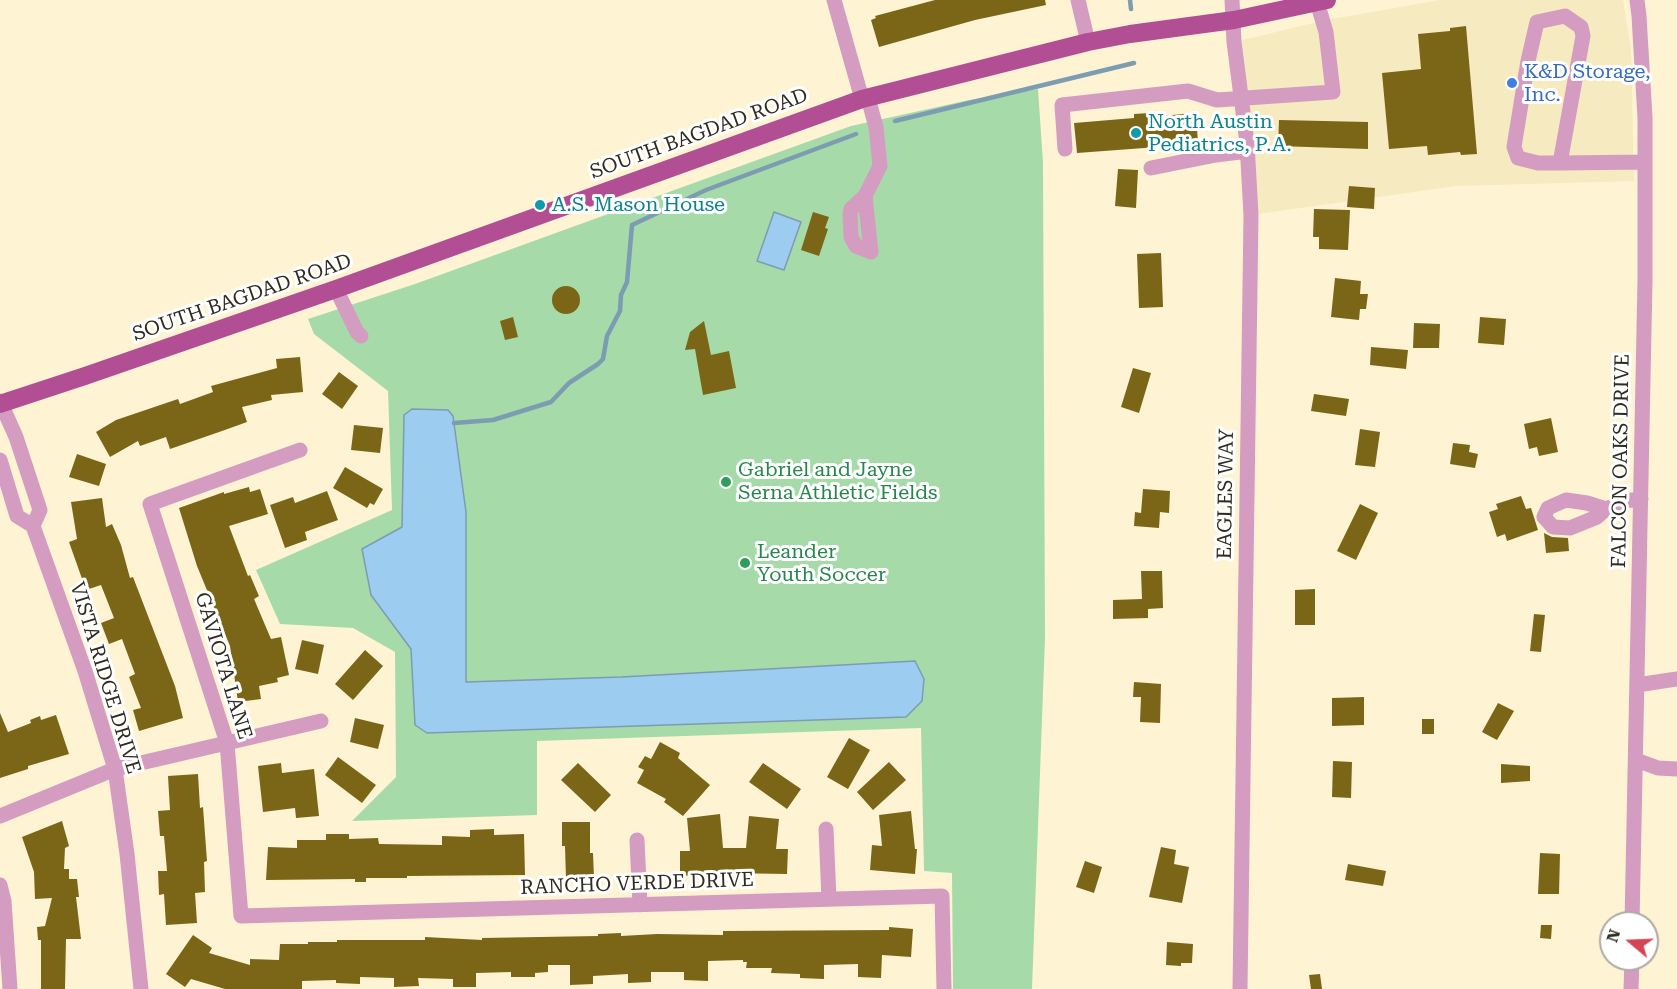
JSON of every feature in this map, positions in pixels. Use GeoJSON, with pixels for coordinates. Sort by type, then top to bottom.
{"type":"FeatureCollection","features":[{"type":"Feature","properties":{"kind":"main road","name":"SOUTH BAGDAD ROAD"},"geometry":{"type":"LineString","coordinates":[[0,403],[336,289],[865,98],[1088,42],[1233,20],[1322,1]]}},
{"type":"Feature","properties":{"kind":"street"},"geometry":{"type":"LineString","coordinates":[[834,0],[876,127],[880,166],[865,196]]}},
{"type":"Feature","properties":{"kind":"street"},"geometry":{"type":"LineString","coordinates":[[1078,0],[1088,42]]}},
{"type":"Feature","properties":{"kind":"street","name":"EAGLES WAY"},"geometry":{"type":"LineString","coordinates":[[1232,0],[1234,42],[1248,152],[1251,215],[1240,989]]}},
{"type":"Feature","properties":{"kind":"street","name":"FALCON OAKS DRIVE"},"geometry":{"type":"LineString","coordinates":[[1632,911],[1645,301],[1645,118],[1640,16],[1637,0]]}},
{"type":"Feature","properties":{"kind":"street"},"geometry":{"type":"LineString","coordinates":[[1065,149],[1062,105],[1188,92],[1218,100],[1333,92],[1322,1]]}},
{"type":"Feature","properties":{"kind":"street"},"geometry":{"type":"LineString","coordinates":[[1560,163],[1583,36],[1581,27],[1565,16],[1537,22],[1514,147],[1518,158],[1538,163],[1560,163],[1645,162]]}},
{"type":"Feature","properties":{"kind":"street"},"geometry":{"type":"LineString","coordinates":[[1151,168],[1216,155],[1248,152]]}},
{"type":"Feature","properties":{"kind":"street"},"geometry":{"type":"LineString","coordinates":[[336,289],[361,336]]}},
{"type":"Feature","properties":{"kind":"street","name":"VISTA RIDGE DRIVE"},"geometry":{"type":"LineString","coordinates":[[0,403],[16,437],[40,510],[33,526]]}},
{"type":"Feature","properties":{"kind":"street","name":"GAVIOTA LANE"},"geometry":{"type":"LineString","coordinates":[[241,916],[227,743],[150,504],[300,450]]}},
{"type":"Feature","properties":{"kind":"street","name":"VISTA RIDGE DRIVE"},"geometry":{"type":"LineString","coordinates":[[0,460],[17,516],[33,526],[85,671],[115,769],[127,854],[141,989]]}},
{"type":"Feature","properties":{"kind":"street"},"geometry":{"type":"LineString","coordinates":[[1606,509],[1630,499],[1641,499]]}},
{"type":"Feature","properties":{"kind":"street"},"geometry":{"type":"LineString","coordinates":[[1637,685],[1677,679]]}},
{"type":"Feature","properties":{"kind":"street"},"geometry":{"type":"LineString","coordinates":[[0,816],[115,769],[321,721]]}},
{"type":"Feature","properties":{"kind":"street"},"geometry":{"type":"LineString","coordinates":[[1636,760],[1658,768],[1677,769]]}},
{"type":"Feature","properties":{"kind":"street"},"geometry":{"type":"LineString","coordinates":[[826,829],[829,899]]}},
{"type":"Feature","properties":{"kind":"street"},"geometry":{"type":"LineString","coordinates":[[637,840],[640,905]]}},
{"type":"Feature","properties":{"kind":"street"},"geometry":{"type":"LineString","coordinates":[[0,885],[4,901],[9,989]]}},
{"type":"Feature","properties":{"kind":"street","name":"RANCHO VERDE DRIVE"},"geometry":{"type":"LineString","coordinates":[[241,916],[942,896],[944,989]]}},
{"type":"Feature","properties":{"kind":"street"},"geometry":{"type":"LineString","coordinates":[[1631,989],[1632,971]]}},
{"type":"Feature","properties":{"kind":"shaded area"},"geometry":{"type":"Polygon","coordinates":[[[1440,0],[1623,0],[1631,49],[1634,181],[1456,186],[1251,215],[1234,42],[1326,20],[1440,0]]]}},
{"type":"Feature","properties":{"kind":"green space"},"geometry":{"type":"Polygon","coordinates":[[[1038,89],[1043,163],[1045,638],[1032,989],[953,989],[952,873],[924,871],[921,728],[537,741],[537,815],[352,821],[396,777],[395,652],[353,628],[280,624],[256,570],[392,510],[388,391],[314,334],[308,319],[415,284],[851,126],[969,100],[1038,89]]]}},
{"type":"Feature","properties":{"kind":"water"},"geometry":{"type":"Polygon","coordinates":[[[774,212],[801,222],[784,270],[757,261],[774,212]]]}},
{"type":"Feature","properties":{"kind":"water"},"geometry":{"type":"Polygon","coordinates":[[[412,409],[448,410],[453,416],[466,512],[466,682],[621,677],[915,661],[924,679],[922,701],[906,717],[427,733],[415,725],[411,649],[371,595],[362,549],[402,527],[404,415],[412,409]]]}},
{"type":"Feature","properties":{"kind":"building"},"geometry":{"type":"Polygon","coordinates":[[[935,0],[1045,0],[1046,5],[975,20],[879,47],[871,20],[876,18],[875,16],[935,0]]]}},
{"type":"Feature","properties":{"kind":"building"},"geometry":{"type":"Polygon","coordinates":[[[1466,26],[1477,154],[1461,155],[1460,152],[1428,155],[1427,146],[1389,149],[1382,73],[1421,69],[1418,34],[1450,31],[1450,28],[1466,26]]]}},
{"type":"Feature","properties":{"kind":"building","name":"North Austin Pediatrics, P.A."},"geometry":{"type":"Polygon","coordinates":[[[1149,113],[1149,117],[1196,113],[1198,144],[1077,153],[1074,123],[1134,118],[1134,114],[1149,113]]]}},
{"type":"Feature","properties":{"kind":"building"},"geometry":{"type":"Polygon","coordinates":[[[1279,120],[1368,122],[1368,149],[1278,146],[1279,120]]]}},
{"type":"Feature","properties":{"kind":"building"},"geometry":{"type":"Polygon","coordinates":[[[1118,169],[1138,170],[1136,208],[1115,206],[1118,169]]]}},
{"type":"Feature","properties":{"kind":"building"},"geometry":{"type":"Polygon","coordinates":[[[1349,186],[1375,188],[1374,209],[1347,207],[1349,186]]]}},
{"type":"Feature","properties":{"kind":"building"},"geometry":{"type":"Polygon","coordinates":[[[1314,209],[1350,210],[1348,250],[1319,249],[1319,237],[1313,237],[1314,209]]]}},
{"type":"Feature","properties":{"kind":"building"},"geometry":{"type":"Polygon","coordinates":[[[813,212],[829,217],[825,228],[828,229],[819,256],[801,250],[813,212]]]}},
{"type":"Feature","properties":{"kind":"building"},"geometry":{"type":"Polygon","coordinates":[[[1161,253],[1163,307],[1139,308],[1137,254],[1161,253]]]}},
{"type":"Feature","properties":{"kind":"building"},"geometry":{"type":"Polygon","coordinates":[[[1335,278],[1361,281],[1360,294],[1368,294],[1366,309],[1360,309],[1359,320],[1331,317],[1335,278]]]}},
{"type":"Feature","properties":{"kind":"building"},"geometry":{"type":"Polygon","coordinates":[[[566,286],[576,290],[580,300],[576,310],[566,314],[556,310],[552,300],[556,290],[566,286]]]}},
{"type":"Feature","properties":{"kind":"building"},"geometry":{"type":"Polygon","coordinates":[[[513,317],[518,337],[505,340],[500,321],[513,317]]]}},
{"type":"Feature","properties":{"kind":"building"},"geometry":{"type":"Polygon","coordinates":[[[1480,317],[1506,319],[1504,345],[1478,343],[1480,317]]]}},
{"type":"Feature","properties":{"kind":"building"},"geometry":{"type":"Polygon","coordinates":[[[704,321],[711,355],[729,351],[736,388],[703,395],[695,349],[685,350],[690,332],[704,321]]]}},
{"type":"Feature","properties":{"kind":"building"},"geometry":{"type":"Polygon","coordinates":[[[1414,323],[1440,324],[1439,348],[1413,348],[1414,323]]]}},
{"type":"Feature","properties":{"kind":"building"},"geometry":{"type":"Polygon","coordinates":[[[1371,347],[1408,350],[1406,369],[1370,365],[1371,347]]]}},
{"type":"Feature","properties":{"kind":"building"},"geometry":{"type":"Polygon","coordinates":[[[300,357],[303,392],[271,395],[272,400],[242,407],[247,422],[170,449],[166,437],[140,446],[138,441],[110,457],[96,432],[116,420],[178,399],[180,404],[213,392],[211,386],[277,368],[276,359],[300,357]]]}},
{"type":"Feature","properties":{"kind":"building"},"geometry":{"type":"Polygon","coordinates":[[[1133,368],[1151,373],[1139,413],[1121,407],[1133,368]]]}},
{"type":"Feature","properties":{"kind":"building"},"geometry":{"type":"Polygon","coordinates":[[[339,372],[358,386],[342,409],[322,394],[339,372]]]}},
{"type":"Feature","properties":{"kind":"building"},"geometry":{"type":"Polygon","coordinates":[[[1314,394],[1349,399],[1346,416],[1311,411],[1314,394]]]}},
{"type":"Feature","properties":{"kind":"building"},"geometry":{"type":"Polygon","coordinates":[[[1551,418],[1558,452],[1539,456],[1537,447],[1529,449],[1524,424],[1551,418]]]}},
{"type":"Feature","properties":{"kind":"building"},"geometry":{"type":"Polygon","coordinates":[[[354,425],[383,428],[380,453],[351,450],[354,425]]]}},
{"type":"Feature","properties":{"kind":"building"},"geometry":{"type":"Polygon","coordinates":[[[1360,429],[1380,432],[1375,467],[1355,465],[1360,429]]]}},
{"type":"Feature","properties":{"kind":"building"},"geometry":{"type":"Polygon","coordinates":[[[1453,443],[1470,445],[1469,452],[1478,454],[1475,468],[1450,464],[1453,443]]]}},
{"type":"Feature","properties":{"kind":"building"},"geometry":{"type":"Polygon","coordinates":[[[77,454],[106,464],[99,486],[69,477],[77,454]]]}},
{"type":"Feature","properties":{"kind":"building"},"geometry":{"type":"Polygon","coordinates":[[[345,467],[383,489],[374,505],[370,503],[367,508],[333,488],[345,467]]]}},
{"type":"Feature","properties":{"kind":"building"},"geometry":{"type":"Polygon","coordinates":[[[249,487],[250,492],[260,489],[268,514],[229,526],[248,576],[250,575],[259,596],[254,599],[271,639],[281,637],[289,675],[277,678],[278,682],[259,686],[261,699],[238,702],[230,646],[197,566],[179,508],[224,492],[224,494],[249,487]]]}},
{"type":"Feature","properties":{"kind":"building"},"geometry":{"type":"Polygon","coordinates":[[[1143,489],[1170,491],[1169,513],[1160,512],[1159,528],[1134,526],[1135,512],[1141,513],[1143,489]]]}},
{"type":"Feature","properties":{"kind":"building"},"geometry":{"type":"Polygon","coordinates":[[[327,491],[338,520],[305,532],[307,540],[285,548],[270,505],[293,497],[295,503],[327,491]]]}},
{"type":"Feature","properties":{"kind":"building"},"geometry":{"type":"Polygon","coordinates":[[[1521,496],[1526,509],[1531,508],[1538,530],[1507,541],[1505,534],[1497,537],[1489,512],[1498,509],[1496,504],[1521,496]]]}},
{"type":"Feature","properties":{"kind":"building"},"geometry":{"type":"Polygon","coordinates":[[[102,498],[106,527],[112,524],[121,545],[130,578],[133,577],[175,686],[183,718],[139,731],[133,710],[141,708],[129,677],[135,674],[122,639],[109,644],[101,623],[114,618],[101,585],[86,590],[69,542],[77,539],[71,502],[102,498]]]}},
{"type":"Feature","properties":{"kind":"building"},"geometry":{"type":"Polygon","coordinates":[[[1360,504],[1378,513],[1356,560],[1337,551],[1360,504]]]}},
{"type":"Feature","properties":{"kind":"building"},"geometry":{"type":"Polygon","coordinates":[[[1544,533],[1552,537],[1568,538],[1569,551],[1546,553],[1544,533]]]}},
{"type":"Feature","properties":{"kind":"building"},"geometry":{"type":"Polygon","coordinates":[[[1141,571],[1162,571],[1163,608],[1148,609],[1148,618],[1113,619],[1113,600],[1142,599],[1141,571]]]}},
{"type":"Feature","properties":{"kind":"building"},"geometry":{"type":"Polygon","coordinates":[[[1315,589],[1315,625],[1295,625],[1295,590],[1315,589]]]}},
{"type":"Feature","properties":{"kind":"building"},"geometry":{"type":"Polygon","coordinates":[[[1534,614],[1545,615],[1541,652],[1530,651],[1534,614]]]}},
{"type":"Feature","properties":{"kind":"building"},"geometry":{"type":"Polygon","coordinates":[[[302,640],[324,645],[318,674],[295,669],[302,640]]]}},
{"type":"Feature","properties":{"kind":"building"},"geometry":{"type":"Polygon","coordinates":[[[365,650],[383,666],[353,700],[335,684],[365,650]]]}},
{"type":"Feature","properties":{"kind":"building"},"geometry":{"type":"Polygon","coordinates":[[[1134,682],[1161,684],[1160,723],[1140,722],[1141,697],[1133,697],[1134,682]]]}},
{"type":"Feature","properties":{"kind":"building"},"geometry":{"type":"Polygon","coordinates":[[[1364,697],[1364,725],[1332,726],[1332,698],[1364,697]]]}},
{"type":"Feature","properties":{"kind":"building"},"geometry":{"type":"Polygon","coordinates":[[[1498,703],[1514,711],[1497,740],[1482,732],[1498,703]]]}},
{"type":"Feature","properties":{"kind":"building"},"geometry":{"type":"Polygon","coordinates":[[[0,713],[8,732],[31,723],[30,720],[40,716],[41,720],[56,715],[69,754],[28,766],[28,769],[0,778],[0,713]]]}},
{"type":"Feature","properties":{"kind":"building"},"geometry":{"type":"Polygon","coordinates":[[[355,718],[384,725],[378,749],[350,742],[355,718]]]}},
{"type":"Feature","properties":{"kind":"building"},"geometry":{"type":"Polygon","coordinates":[[[1422,719],[1434,719],[1434,734],[1422,734],[1422,719]]]}},
{"type":"Feature","properties":{"kind":"building"},"geometry":{"type":"Polygon","coordinates":[[[849,738],[870,750],[848,789],[827,777],[849,738]]]}},
{"type":"Feature","properties":{"kind":"building"},"geometry":{"type":"Polygon","coordinates":[[[660,742],[680,753],[678,758],[710,785],[683,816],[664,802],[666,799],[637,783],[644,770],[638,767],[645,756],[651,759],[660,742]]]}},
{"type":"Feature","properties":{"kind":"building"},"geometry":{"type":"Polygon","coordinates":[[[338,757],[376,785],[362,803],[325,775],[338,757]]]}},
{"type":"Feature","properties":{"kind":"building"},"geometry":{"type":"Polygon","coordinates":[[[1333,761],[1352,762],[1351,798],[1332,797],[1333,761]]]}},
{"type":"Feature","properties":{"kind":"building"},"geometry":{"type":"Polygon","coordinates":[[[889,762],[906,780],[873,810],[857,792],[889,762]]]}},
{"type":"Feature","properties":{"kind":"building"},"geometry":{"type":"Polygon","coordinates":[[[281,763],[282,773],[314,769],[319,816],[296,818],[295,808],[263,812],[258,766],[281,763]]]}},
{"type":"Feature","properties":{"kind":"building"},"geometry":{"type":"Polygon","coordinates":[[[578,763],[611,795],[595,812],[561,780],[578,763]]]}},
{"type":"Feature","properties":{"kind":"building"},"geometry":{"type":"Polygon","coordinates":[[[763,763],[801,789],[787,809],[749,782],[763,763]]]}},
{"type":"Feature","properties":{"kind":"building"},"geometry":{"type":"Polygon","coordinates":[[[1501,764],[1530,766],[1530,781],[1501,783],[1501,764]]]}},
{"type":"Feature","properties":{"kind":"building"},"geometry":{"type":"Polygon","coordinates":[[[198,774],[207,861],[204,862],[205,892],[195,893],[197,923],[166,925],[164,894],[159,895],[158,871],[167,871],[164,836],[160,836],[158,811],[170,810],[168,776],[198,774]]]}},
{"type":"Feature","properties":{"kind":"building"},"geometry":{"type":"Polygon","coordinates":[[[911,811],[915,849],[917,849],[915,874],[870,870],[872,845],[882,846],[879,815],[911,811]]]}},
{"type":"Feature","properties":{"kind":"building"},"geometry":{"type":"Polygon","coordinates":[[[720,814],[723,848],[746,848],[749,816],[779,819],[776,849],[788,849],[787,874],[725,873],[680,876],[680,851],[690,851],[687,818],[720,814]]]}},
{"type":"Feature","properties":{"kind":"building"},"geometry":{"type":"Polygon","coordinates":[[[62,821],[69,846],[65,848],[64,869],[69,869],[69,879],[77,879],[79,897],[76,897],[81,939],[66,939],[65,989],[41,989],[41,940],[38,940],[37,927],[45,926],[52,898],[35,899],[34,872],[22,837],[62,821]]]}},
{"type":"Feature","properties":{"kind":"building"},"geometry":{"type":"Polygon","coordinates":[[[562,822],[590,822],[590,853],[593,853],[594,878],[566,879],[562,822]]]}},
{"type":"Feature","properties":{"kind":"building"},"geometry":{"type":"Polygon","coordinates":[[[494,829],[494,835],[524,834],[525,875],[407,876],[407,878],[366,878],[366,882],[355,882],[355,879],[266,880],[268,847],[297,848],[297,840],[326,840],[326,834],[349,834],[349,839],[378,838],[379,844],[442,845],[442,836],[470,837],[470,830],[494,829]]]}},
{"type":"Feature","properties":{"kind":"building"},"geometry":{"type":"Polygon","coordinates":[[[1161,847],[1176,850],[1174,864],[1189,867],[1182,903],[1149,897],[1161,847]]]}},
{"type":"Feature","properties":{"kind":"building"},"geometry":{"type":"Polygon","coordinates":[[[1540,853],[1560,854],[1559,894],[1538,894],[1540,853]]]}},
{"type":"Feature","properties":{"kind":"building"},"geometry":{"type":"Polygon","coordinates":[[[1085,861],[1102,867],[1094,893],[1076,887],[1085,861]]]}},
{"type":"Feature","properties":{"kind":"building"},"geometry":{"type":"Polygon","coordinates":[[[1348,864],[1386,871],[1383,886],[1345,880],[1348,864]]]}},
{"type":"Feature","properties":{"kind":"building"},"geometry":{"type":"Polygon","coordinates":[[[1541,925],[1552,925],[1551,939],[1540,938],[1541,925]]]}},
{"type":"Feature","properties":{"kind":"building"},"geometry":{"type":"Polygon","coordinates":[[[889,927],[913,929],[911,957],[882,955],[881,978],[858,977],[858,964],[824,965],[824,979],[800,978],[800,974],[771,973],[772,968],[746,968],[747,962],[743,960],[708,961],[708,981],[684,980],[684,972],[651,972],[651,982],[628,983],[628,974],[593,976],[593,984],[570,985],[570,965],[548,965],[548,972],[535,973],[535,977],[511,977],[511,972],[476,973],[476,987],[453,987],[453,979],[418,978],[419,986],[394,987],[394,978],[360,977],[360,984],[336,983],[336,980],[302,981],[302,989],[225,989],[191,979],[185,987],[166,974],[193,935],[212,948],[209,953],[250,965],[250,959],[279,960],[280,944],[337,942],[337,940],[425,940],[425,937],[482,940],[482,938],[598,936],[598,934],[621,933],[621,936],[723,935],[723,931],[889,930],[889,927]]]}},
{"type":"Feature","properties":{"kind":"building"},"geometry":{"type":"Polygon","coordinates":[[[1167,942],[1193,944],[1192,963],[1181,963],[1181,966],[1166,965],[1167,942]]]}},
{"type":"Feature","properties":{"kind":"building"},"geometry":{"type":"Polygon","coordinates":[[[1320,974],[1322,989],[1311,989],[1309,975],[1320,974]]]}},
{"type":"Feature","properties":{"kind":"waterway"},"geometry":{"type":"LineString","coordinates":[[1130,0],[1131,9]]}},
{"type":"Feature","properties":{"kind":"waterway"},"geometry":{"type":"LineString","coordinates":[[895,121],[1134,63]]}},
{"type":"Feature","properties":{"kind":"waterway"},"geometry":{"type":"LineString","coordinates":[[454,423],[493,420],[551,402],[569,383],[603,359],[607,336],[620,311],[621,295],[627,282],[632,225],[706,190],[856,134]]}},
{"type":"Feature","properties":{"kind":"place","name":"K&D Storage, Inc."},"geometry":{"type":"Point","coordinates":[1512,83]}},
{"type":"Feature","properties":{"kind":"place","name":"North Austin Pediatrics, P.A."},"geometry":{"type":"Point","coordinates":[1136,133]}},
{"type":"Feature","properties":{"kind":"place","name":"A.S. Mason House"},"geometry":{"type":"Point","coordinates":[540,205]}},
{"type":"Feature","properties":{"kind":"place","name":"Gabriel and Jayne Serna Athletic Fields"},"geometry":{"type":"Point","coordinates":[726,482]}},
{"type":"Feature","properties":{"kind":"place","name":"Leander Youth Soccer"},"geometry":{"type":"Point","coordinates":[745,563]}}]}
